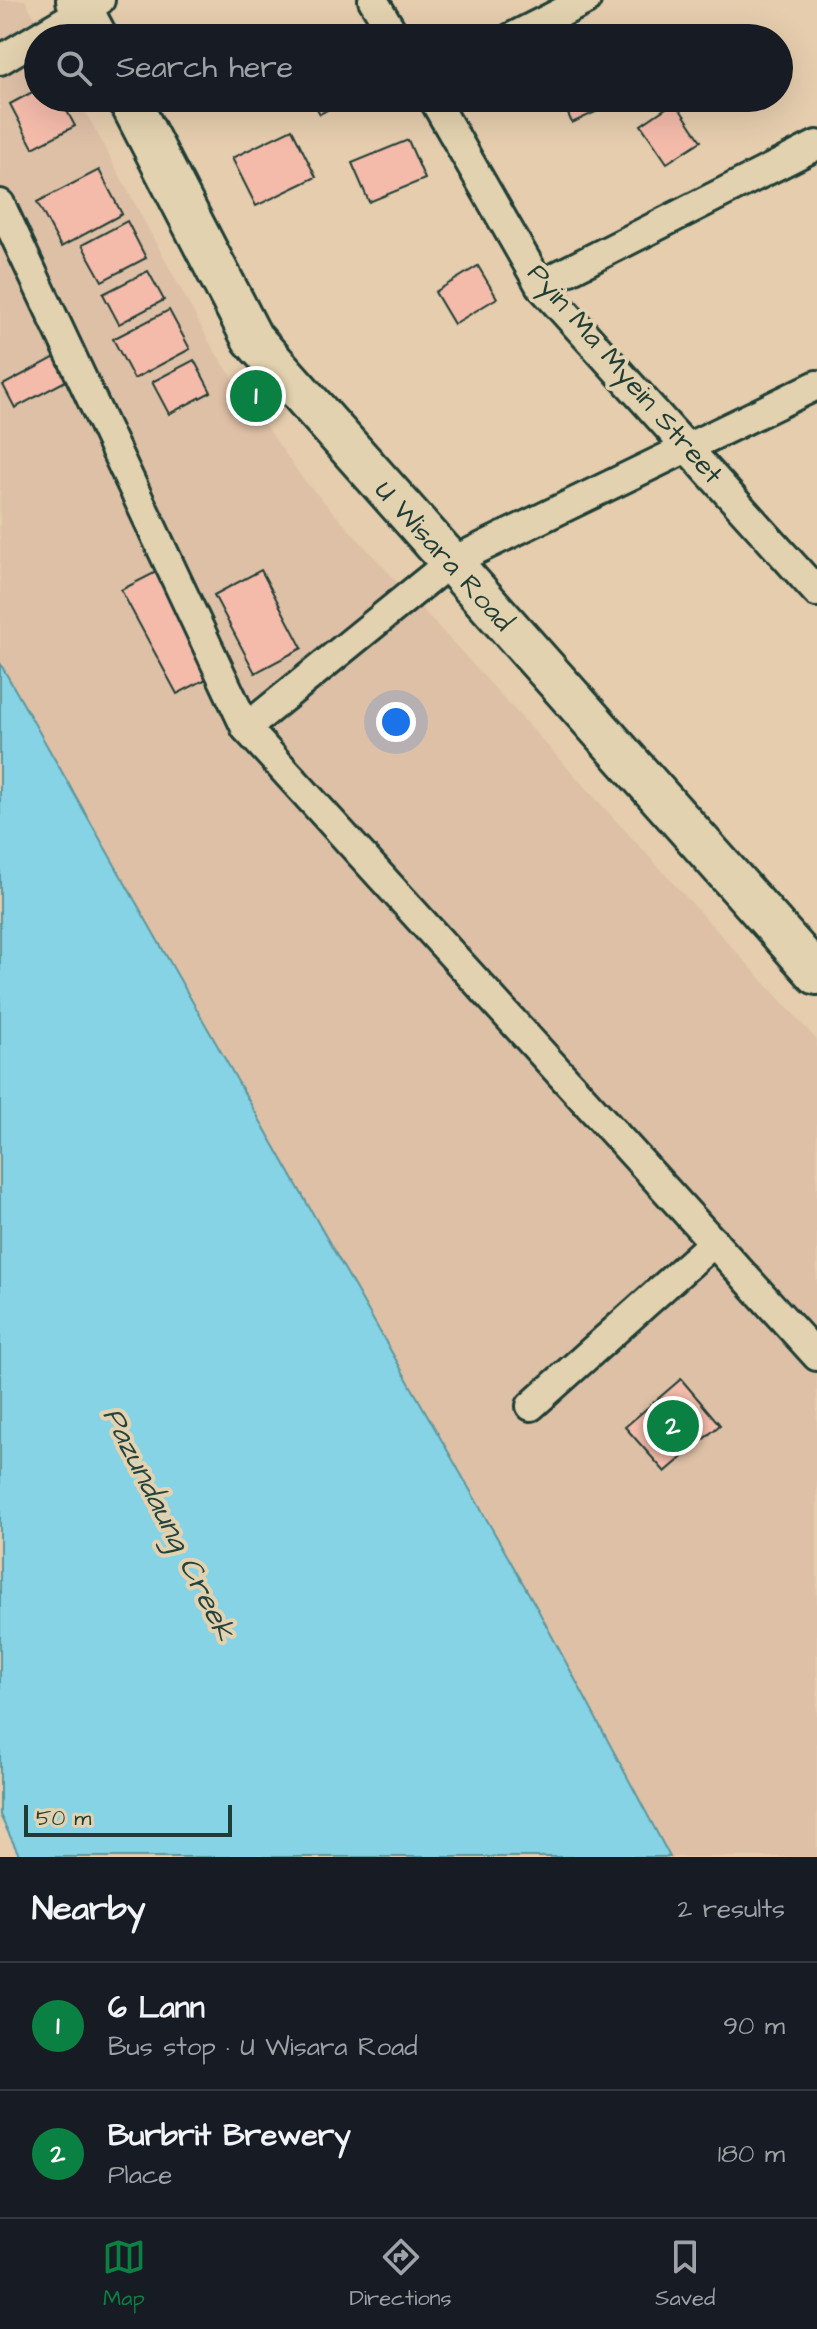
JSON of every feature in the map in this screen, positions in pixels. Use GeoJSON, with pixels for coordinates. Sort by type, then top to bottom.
{"type":"FeatureCollection","features":[{"type":"Feature","properties":{"kind":"main road","name":"U Wisara Road"},"geometry":{"type":"LineString","coordinates":[[135,112],[252,338],[817,974]]}},
{"type":"Feature","properties":{"kind":"street"},"geometry":{"type":"LineString","coordinates":[[373,0],[388,24]]}},
{"type":"Feature","properties":{"kind":"street"},"geometry":{"type":"LineString","coordinates":[[539,24],[586,0]]}},
{"type":"Feature","properties":{"kind":"street"},"geometry":{"type":"LineString","coordinates":[[67,24],[89,12]]}},
{"type":"Feature","properties":{"kind":"street"},"geometry":{"type":"LineString","coordinates":[[0,60],[24,47]]}},
{"type":"Feature","properties":{"kind":"street","name":"Pyin Ma Myein Street"},"geometry":{"type":"LineString","coordinates":[[441,112],[540,285],[817,592]]}},
{"type":"Feature","properties":{"kind":"street"},"geometry":{"type":"LineString","coordinates":[[540,285],[817,145]]}},
{"type":"Feature","properties":{"kind":"street"},"geometry":{"type":"LineString","coordinates":[[0,204],[246,728],[817,1356]]}},
{"type":"Feature","properties":{"kind":"street"},"geometry":{"type":"LineString","coordinates":[[246,728],[449,563],[817,385]]}},
{"type":"Feature","properties":{"kind":"street"},"geometry":{"type":"LineString","coordinates":[[531,1406],[714,1242]]}},
{"type":"Feature","properties":{"kind":"shaded area"},"geometry":{"type":"Polygon","coordinates":[[[0,0],[25,0],[38,24],[24,24],[24,112],[86,112],[213,349],[302,478],[817,1040],[817,1857],[670,1857],[537,1608],[0,663],[0,0]]]}},
{"type":"Feature","properties":{"kind":"water","name":"Pazundaung Creek"},"geometry":{"type":"Polygon","coordinates":[[[0,663],[537,1608],[670,1857],[20,1857],[0,1815],[0,663]]]}},
{"type":"Feature","properties":{"kind":"building"},"geometry":{"type":"Polygon","coordinates":[[[24,96],[24,112],[68,112],[75,126],[33,148],[10,104],[24,96]]]}},
{"type":"Feature","properties":{"kind":"building"},"geometry":{"type":"Polygon","coordinates":[[[567,112],[596,112],[572,123],[567,112]]]}},
{"type":"Feature","properties":{"kind":"building"},"geometry":{"type":"Polygon","coordinates":[[[660,112],[682,112],[701,141],[667,163],[641,125],[660,112]]]}},
{"type":"Feature","properties":{"kind":"building"},"geometry":{"type":"Polygon","coordinates":[[[292,129],[316,177],[256,206],[232,158],[292,129]]]}},
{"type":"Feature","properties":{"kind":"building"},"geometry":{"type":"Polygon","coordinates":[[[408,140],[425,179],[369,202],[352,163],[408,140]]]}},
{"type":"Feature","properties":{"kind":"building"},"geometry":{"type":"Polygon","coordinates":[[[99,170],[122,214],[61,247],[37,202],[99,170]]]}},
{"type":"Feature","properties":{"kind":"building"},"geometry":{"type":"Polygon","coordinates":[[[127,221],[146,258],[102,281],[82,245],[127,221]]]}},
{"type":"Feature","properties":{"kind":"building"},"geometry":{"type":"Polygon","coordinates":[[[478,266],[497,298],[454,324],[435,292],[478,266]]]}},
{"type":"Feature","properties":{"kind":"building"},"geometry":{"type":"Polygon","coordinates":[[[148,271],[164,300],[119,324],[103,294],[148,271]]]}},
{"type":"Feature","properties":{"kind":"building"},"geometry":{"type":"Polygon","coordinates":[[[169,310],[190,349],[134,379],[113,339],[169,310]]]}},
{"type":"Feature","properties":{"kind":"building"},"geometry":{"type":"Polygon","coordinates":[[[63,353],[75,376],[15,408],[3,385],[63,353]]]}},
{"type":"Feature","properties":{"kind":"building"},"geometry":{"type":"Polygon","coordinates":[[[194,360],[211,392],[169,414],[152,382],[194,360]]]}},
{"type":"Feature","properties":{"kind":"building"},"geometry":{"type":"Polygon","coordinates":[[[160,570],[216,674],[177,694],[121,590],[160,570]]]}},
{"type":"Feature","properties":{"kind":"building"},"geometry":{"type":"Polygon","coordinates":[[[261,570],[302,648],[255,673],[214,595],[261,570]]]}},
{"type":"Feature","properties":{"kind":"building"},"geometry":{"type":"Polygon","coordinates":[[[681,1379],[720,1425],[665,1472],[625,1427],[681,1379]]]}},
{"type":"Feature","properties":{"kind":"place","name":"6 Lann"},"geometry":{"type":"Point","coordinates":[256,396]}},
{"type":"Feature","properties":{"kind":"place","name":"Burbrit Brewery"},"geometry":{"type":"Point","coordinates":[673,1426]}}]}
